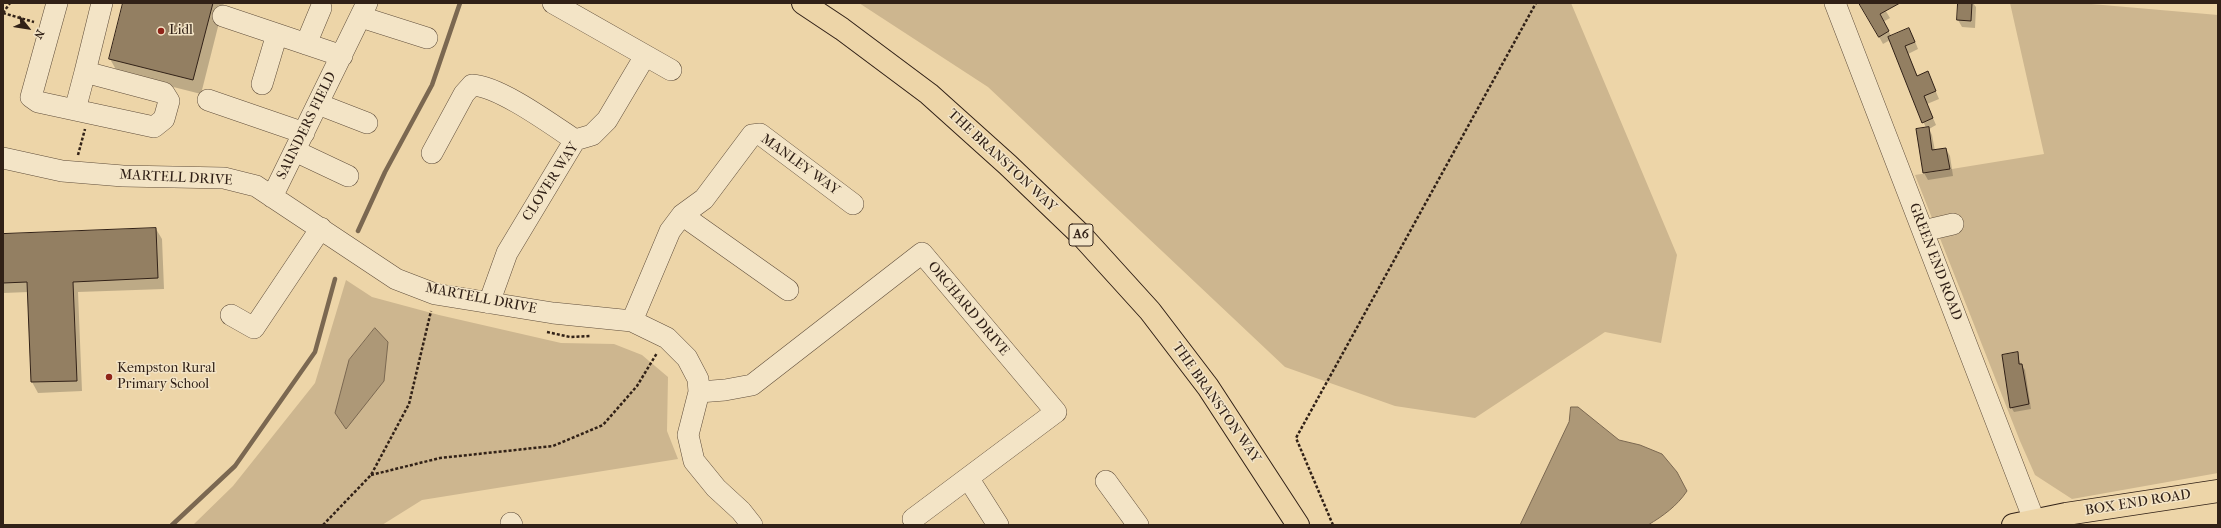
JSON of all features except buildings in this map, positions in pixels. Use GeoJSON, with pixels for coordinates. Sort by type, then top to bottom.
{"type":"FeatureCollection","features":[{"type":"Feature","properties":{"kind":"main road","name":"THE BRANSTON WAY"},"geometry":{"type":"LineString","coordinates":[[802,3],[842,29],[929,94],[1008,165],[1082,236],[1150,311],[1208,386],[1298,525]]}},
{"type":"Feature","properties":{"kind":"main road","name":"BOX END ROAD"},"geometry":{"type":"LineString","coordinates":[[2013,525],[2036,523],[2066,514],[2218,491]]}},
{"type":"Feature","properties":{"kind":"street"},"geometry":{"type":"LineString","coordinates":[[57,3],[31,97],[38,102],[154,127],[164,119],[169,101],[164,93],[85,72]]}},
{"type":"Feature","properties":{"kind":"street"},"geometry":{"type":"LineString","coordinates":[[75,110],[102,3]]}},
{"type":"Feature","properties":{"kind":"street"},"geometry":{"type":"LineString","coordinates":[[553,3],[672,70]]}},
{"type":"Feature","properties":{"kind":"street","name":"GREEN END ROAD"},"geometry":{"type":"LineString","coordinates":[[1835,3],[2036,523]]}},
{"type":"Feature","properties":{"kind":"street"},"geometry":{"type":"LineString","coordinates":[[306,44],[321,8]]}},
{"type":"Feature","properties":{"kind":"street"},"geometry":{"type":"LineString","coordinates":[[364,10],[427,38]]}},
{"type":"Feature","properties":{"kind":"street","name":"SAUNDERS FIELD"},"geometry":{"type":"LineString","coordinates":[[272,197],[364,10]]}},
{"type":"Feature","properties":{"kind":"street","name":"SAUNDERS FIELD"},"geometry":{"type":"LineString","coordinates":[[223,16],[342,56]]}},
{"type":"Feature","properties":{"kind":"street"},"geometry":{"type":"LineString","coordinates":[[262,84],[277,34]]}},
{"type":"Feature","properties":{"kind":"street","name":"CLOVER WAY"},"geometry":{"type":"LineString","coordinates":[[489,303],[507,253],[575,140],[592,135],[607,120],[645,56]]}},
{"type":"Feature","properties":{"kind":"street"},"geometry":{"type":"LineString","coordinates":[[432,153],[464,94],[472,85],[482,86],[501,94],[575,140]]}},
{"type":"Feature","properties":{"kind":"street"},"geometry":{"type":"LineString","coordinates":[[208,100],[299,142],[348,176]]}},
{"type":"Feature","properties":{"kind":"street"},"geometry":{"type":"LineString","coordinates":[[318,104],[367,123]]}},
{"type":"Feature","properties":{"kind":"street","name":"MANLEY WAY"},"geometry":{"type":"LineString","coordinates":[[632,321],[670,231],[682,215],[704,199],[752,135],[760,134],[853,204]]}},
{"type":"Feature","properties":{"kind":"street","name":"MARTELL DRIVE"},"geometry":{"type":"LineString","coordinates":[[3,158],[62,172],[224,178],[256,186],[396,278],[436,294],[553,313],[632,321],[666,338],[688,358],[698,379],[699,392],[688,434],[694,462],[716,488],[752,525]]}},
{"type":"Feature","properties":{"kind":"street"},"geometry":{"type":"LineString","coordinates":[[682,215],[788,290]]}},
{"type":"Feature","properties":{"kind":"street"},"geometry":{"type":"LineString","coordinates":[[1923,231],[1953,224]]}},
{"type":"Feature","properties":{"kind":"street"},"geometry":{"type":"LineString","coordinates":[[231,315],[260,332],[321,228]]}},
{"type":"Feature","properties":{"kind":"street","name":"ORCHARD DRIVE"},"geometry":{"type":"LineString","coordinates":[[699,392],[725,390],[752,385],[922,254],[1056,412],[913,519]]}},
{"type":"Feature","properties":{"kind":"street"},"geometry":{"type":"LineString","coordinates":[[968,478],[998,525]]}},
{"type":"Feature","properties":{"kind":"street"},"geometry":{"type":"LineString","coordinates":[[1106,481],[1138,525]]}},
{"type":"Feature","properties":{"kind":"path"},"geometry":{"type":"LineString","coordinates":[[3,14],[10,3]]}},
{"type":"Feature","properties":{"kind":"path"},"geometry":{"type":"LineString","coordinates":[[1333,525],[1296,438],[1536,3]]}},
{"type":"Feature","properties":{"kind":"path"},"geometry":{"type":"LineString","coordinates":[[323,525],[370,475],[408,404],[432,308]]}},
{"type":"Feature","properties":{"kind":"path"},"geometry":{"type":"LineString","coordinates":[[370,475],[440,458],[553,446],[603,425],[637,386],[657,354],[660,357]]}},
{"type":"Feature","properties":{"kind":"shaded area"},"geometry":{"type":"Polygon","coordinates":[[[859,3],[1571,3],[1677,255],[1661,343],[1605,332],[1475,418],[1395,406],[1285,367],[988,87],[859,3]]]}},
{"type":"Feature","properties":{"kind":"shaded area"},"geometry":{"type":"Polygon","coordinates":[[[2010,3],[2080,3],[2218,15],[2218,473],[2072,499],[2035,475],[2020,441],[1915,175],[2044,154],[2010,3]]]}},
{"type":"Feature","properties":{"kind":"shaded area"},"geometry":{"type":"Polygon","coordinates":[[[346,280],[372,297],[439,315],[561,343],[614,344],[642,355],[668,377],[667,431],[678,459],[422,500],[382,525],[193,525],[233,486],[315,383],[346,280]]]}},
{"type":"Feature","properties":{"kind":"shaded area"},"geometry":{"type":"Polygon","coordinates":[[[375,328],[388,342],[384,381],[346,429],[335,413],[349,360],[375,328]]]}},
{"type":"Feature","properties":{"kind":"shaded area"},"geometry":{"type":"Polygon","coordinates":[[[1571,407],[1578,407],[1619,440],[1640,445],[1662,454],[1677,472],[1687,491],[1669,510],[1648,525],[1520,525],[1569,422],[1571,407]]]}},
{"type":"Feature","properties":{"kind":"waterway"},"geometry":{"type":"LineString","coordinates":[[358,231],[385,172],[432,85],[460,3]]}},
{"type":"Feature","properties":{"kind":"waterway"},"geometry":{"type":"LineString","coordinates":[[172,525],[235,466],[315,352],[335,279]]}},
{"type":"Feature","properties":{"kind":"place","name":"Lidl"},"geometry":{"type":"Point","coordinates":[161,31]}},
{"type":"Feature","properties":{"kind":"place","name":"Kempston Rural Primary School"},"geometry":{"type":"Point","coordinates":[109,377]}}]}
